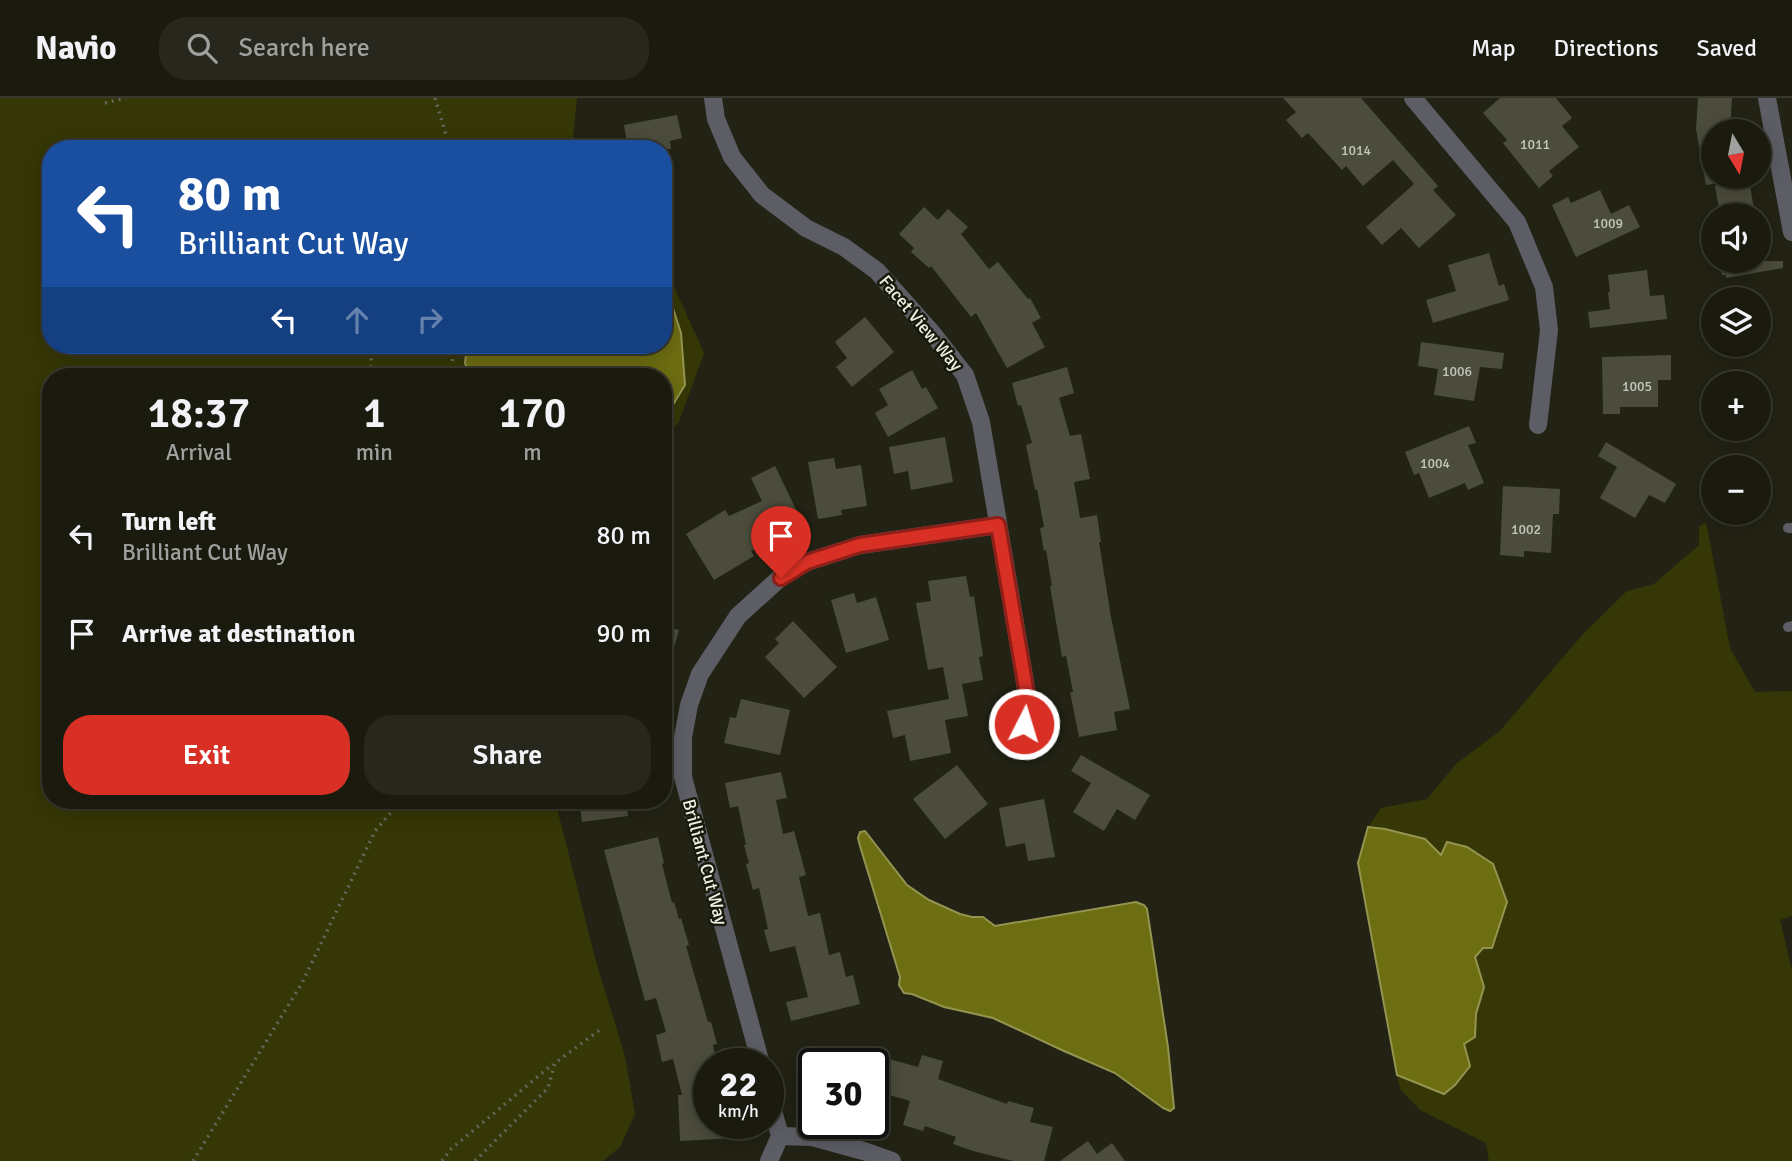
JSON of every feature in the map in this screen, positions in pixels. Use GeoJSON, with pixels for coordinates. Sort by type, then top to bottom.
{"type":"FeatureCollection","features":[{"type":"Feature","properties":{"kind":"street","name":"Facet View Way"},"geometry":{"type":"LineString","coordinates":[[713,98],[716,119],[732,157],[762,195],[806,228],[844,247],[877,271],[965,375],[981,422],[1029,706],[1018,741]]}},
{"type":"Feature","properties":{"kind":"street"},"geometry":{"type":"LineString","coordinates":[[1413,98],[1517,222],[1544,287],[1549,330],[1538,425]]}},
{"type":"Feature","properties":{"kind":"street"},"geometry":{"type":"LineString","coordinates":[[1767,98],[1792,232]]}},
{"type":"Feature","properties":{"kind":"street","name":"Brilliant Cut Way"},"geometry":{"type":"LineString","coordinates":[[757,1048],[683,777],[683,737],[689,705],[700,674],[738,616],[781,578],[807,562],[860,545],[998,525]]}},
{"type":"Feature","properties":{"kind":"street"},"geometry":{"type":"LineString","coordinates":[[784,1136],[812,1138],[892,1161]]}},
{"type":"Feature","properties":{"kind":"street"},"geometry":{"type":"LineString","coordinates":[[769,1161],[779,1139]]}},
{"type":"Feature","properties":{"kind":"path"},"geometry":{"type":"LineString","coordinates":[[105,103],[126,98]]}},
{"type":"Feature","properties":{"kind":"path"},"geometry":{"type":"LineString","coordinates":[[435,98],[446,140]]}},
{"type":"Feature","properties":{"kind":"path"},"geometry":{"type":"LineString","coordinates":[[193,1161],[302,983],[375,831],[393,809]]}},
{"type":"Feature","properties":{"kind":"path"},"geometry":{"type":"LineString","coordinates":[[442,1161],[451,1149],[555,1063],[601,1029]]}},
{"type":"Feature","properties":{"kind":"path"},"geometry":{"type":"LineString","coordinates":[[475,1161],[548,1088],[555,1063]]}},
{"type":"Feature","properties":{"kind":"shaded area"},"geometry":{"type":"Polygon","coordinates":[[[0,98],[577,98],[573,140],[42,140],[42,354],[672,354],[672,282],[704,353],[679,422],[672,429],[672,368],[42,368],[42,809],[557,809],[595,958],[625,1056],[635,1114],[620,1147],[603,1161],[0,1161],[0,98]]]}},
{"type":"Feature","properties":{"kind":"shaded area"},"geometry":{"type":"Polygon","coordinates":[[[672,306],[681,333],[685,385],[672,406],[672,368],[467,368],[466,354],[672,354],[672,306]]]}},
{"type":"Feature","properties":{"kind":"shaded area"},"geometry":{"type":"Polygon","coordinates":[[[1707,525],[1730,648],[1755,692],[1792,691],[1792,916],[1780,920],[1792,970],[1792,1161],[1489,1161],[1486,1143],[1420,1110],[1400,1089],[1397,1075],[1418,1085],[1475,1037],[1476,1014],[1484,987],[1475,957],[1483,948],[1492,947],[1507,902],[1493,864],[1467,847],[1447,843],[1441,855],[1397,834],[1368,827],[1381,808],[1427,799],[1456,764],[1500,731],[1583,634],[1627,591],[1654,584],[1699,545],[1699,527],[1707,525]]]}},
{"type":"Feature","properties":{"kind":"shaded area"},"geometry":{"type":"Polygon","coordinates":[[[1368,827],[1425,839],[1441,855],[1447,842],[1467,847],[1493,864],[1507,902],[1492,948],[1483,948],[1475,957],[1484,987],[1476,1014],[1475,1037],[1464,1044],[1470,1066],[1444,1094],[1397,1075],[1358,863],[1368,827]]]}},
{"type":"Feature","properties":{"kind":"shaded area"},"geometry":{"type":"Polygon","coordinates":[[[865,831],[907,885],[929,900],[960,914],[983,917],[995,926],[1136,902],[1144,905],[1147,909],[1168,1047],[1174,1108],[1170,1111],[1163,1108],[1115,1073],[993,1018],[944,1007],[904,993],[899,985],[900,977],[858,838],[860,832],[865,831]]]}},
{"type":"Feature","properties":{"kind":"building"},"geometry":{"type":"Polygon","coordinates":[[[1283,98],[1361,98],[1438,186],[1433,190],[1456,215],[1419,248],[1401,228],[1382,245],[1366,227],[1414,184],[1393,160],[1363,186],[1346,166],[1342,170],[1308,133],[1302,138],[1286,120],[1296,112],[1283,98]]]}},
{"type":"Feature","properties":{"kind":"building"},"geometry":{"type":"Polygon","coordinates":[[[1500,98],[1556,98],[1572,118],[1562,126],[1579,147],[1549,171],[1553,176],[1539,188],[1503,143],[1507,140],[1483,113],[1500,98]]]}},
{"type":"Feature","properties":{"kind":"building"},"geometry":{"type":"Polygon","coordinates":[[[1698,98],[1732,98],[1731,119],[1701,119],[1701,157],[1696,129],[1698,98]]]}},
{"type":"Feature","properties":{"kind":"building"},"geometry":{"type":"Polygon","coordinates":[[[677,115],[682,138],[672,140],[626,140],[624,125],[677,115]]]}},
{"type":"Feature","properties":{"kind":"building"},"geometry":{"type":"Polygon","coordinates":[[[1716,189],[1751,189],[1753,203],[1718,203],[1716,189]]]}},
{"type":"Feature","properties":{"kind":"building"},"geometry":{"type":"Polygon","coordinates":[[[1600,190],[1611,214],[1629,205],[1640,227],[1576,257],[1552,205],[1568,197],[1571,203],[1600,190]]]}},
{"type":"Feature","properties":{"kind":"building"},"geometry":{"type":"Polygon","coordinates":[[[924,207],[938,220],[948,209],[968,227],[961,234],[989,269],[998,262],[1028,299],[1030,298],[1041,318],[1032,323],[1045,347],[1007,368],[976,313],[971,317],[931,266],[929,268],[911,252],[914,248],[899,234],[924,207]]]}},
{"type":"Feature","properties":{"kind":"building"},"geometry":{"type":"Polygon","coordinates":[[[1489,253],[1499,286],[1504,284],[1509,300],[1433,323],[1426,300],[1456,291],[1448,265],[1489,253]]]}},
{"type":"Feature","properties":{"kind":"building"},"geometry":{"type":"Polygon","coordinates":[[[1771,261],[1783,261],[1783,268],[1771,270],[1771,261]]]}},
{"type":"Feature","properties":{"kind":"building"},"geometry":{"type":"Polygon","coordinates":[[[1647,270],[1650,296],[1664,295],[1667,319],[1590,328],[1588,312],[1610,309],[1608,275],[1647,270]]]}},
{"type":"Feature","properties":{"kind":"building"},"geometry":{"type":"Polygon","coordinates":[[[1754,273],[1726,278],[1726,275],[1722,275],[1754,273]]]}},
{"type":"Feature","properties":{"kind":"building"},"geometry":{"type":"Polygon","coordinates":[[[865,317],[894,352],[852,387],[836,367],[847,358],[835,342],[865,317]]]}},
{"type":"Feature","properties":{"kind":"building"},"geometry":{"type":"Polygon","coordinates":[[[1421,342],[1504,353],[1502,369],[1480,367],[1474,401],[1434,395],[1438,369],[1418,366],[1421,342]]]}},
{"type":"Feature","properties":{"kind":"building"},"geometry":{"type":"Polygon","coordinates":[[[1671,355],[1671,380],[1658,380],[1658,407],[1620,407],[1620,414],[1603,414],[1602,357],[1671,355]]]}},
{"type":"Feature","properties":{"kind":"building"},"geometry":{"type":"Polygon","coordinates":[[[1067,367],[1074,393],[1059,398],[1070,436],[1081,434],[1090,479],[1074,482],[1080,518],[1097,515],[1111,617],[1130,709],[1114,712],[1117,730],[1079,737],[1070,692],[1073,692],[1066,656],[1062,657],[1046,550],[1044,551],[1040,528],[1044,527],[1026,445],[1032,443],[1012,383],[1067,367]]]}},
{"type":"Feature","properties":{"kind":"building"},"geometry":{"type":"Polygon","coordinates":[[[912,370],[922,389],[926,387],[938,408],[888,437],[875,413],[888,405],[879,389],[912,370]]]}},
{"type":"Feature","properties":{"kind":"building"},"geometry":{"type":"Polygon","coordinates":[[[1469,426],[1476,443],[1468,445],[1484,483],[1468,490],[1465,483],[1429,498],[1419,473],[1414,475],[1405,452],[1469,426]]]}},
{"type":"Feature","properties":{"kind":"building"},"geometry":{"type":"Polygon","coordinates":[[[945,437],[953,482],[911,490],[908,471],[894,474],[889,447],[945,437]]]}},
{"type":"Feature","properties":{"kind":"building"},"geometry":{"type":"Polygon","coordinates":[[[1606,442],[1676,484],[1665,503],[1649,495],[1635,518],[1600,498],[1617,467],[1598,456],[1606,442]]]}},
{"type":"Feature","properties":{"kind":"building"},"geometry":{"type":"Polygon","coordinates":[[[834,458],[836,469],[861,465],[867,506],[841,510],[842,515],[818,519],[808,462],[834,458]]]}},
{"type":"Feature","properties":{"kind":"building"},"geometry":{"type":"Polygon","coordinates":[[[775,466],[805,528],[751,551],[754,556],[714,580],[686,534],[725,510],[729,516],[762,501],[751,478],[775,466]]]}},
{"type":"Feature","properties":{"kind":"building"},"geometry":{"type":"Polygon","coordinates":[[[1503,486],[1560,489],[1559,514],[1553,514],[1551,553],[1524,551],[1524,557],[1500,555],[1503,486]]]}},
{"type":"Feature","properties":{"kind":"building"},"geometry":{"type":"Polygon","coordinates":[[[966,576],[970,597],[974,596],[983,656],[979,657],[983,680],[962,684],[968,716],[945,720],[951,753],[910,761],[905,735],[893,738],[887,711],[949,699],[943,667],[928,670],[916,603],[931,601],[928,581],[966,576]]]}},
{"type":"Feature","properties":{"kind":"building"},"geometry":{"type":"Polygon","coordinates":[[[854,593],[857,603],[876,597],[889,640],[846,653],[831,600],[854,593]]]}},
{"type":"Feature","properties":{"kind":"building"},"geometry":{"type":"Polygon","coordinates":[[[793,621],[837,667],[804,698],[765,657],[779,643],[775,639],[793,621]]]}},
{"type":"Feature","properties":{"kind":"building"},"geometry":{"type":"Polygon","coordinates":[[[672,628],[679,630],[672,654],[672,628]]]}},
{"type":"Feature","properties":{"kind":"building"},"geometry":{"type":"Polygon","coordinates":[[[741,699],[790,710],[780,755],[724,743],[730,717],[736,718],[741,699]]]}},
{"type":"Feature","properties":{"kind":"building"},"geometry":{"type":"Polygon","coordinates":[[[1081,755],[1150,795],[1135,820],[1117,809],[1104,831],[1073,812],[1091,783],[1071,771],[1081,755]]]}},
{"type":"Feature","properties":{"kind":"building"},"geometry":{"type":"Polygon","coordinates":[[[957,765],[988,804],[945,839],[913,799],[957,765]]]}},
{"type":"Feature","properties":{"kind":"building"},"geometry":{"type":"Polygon","coordinates":[[[781,772],[787,798],[776,800],[783,834],[794,831],[806,875],[799,877],[808,916],[820,913],[829,955],[840,952],[846,977],[853,975],[860,1004],[791,1021],[786,1002],[808,997],[795,946],[770,952],[764,930],[768,929],[759,888],[753,890],[746,864],[749,863],[738,806],[730,808],[725,783],[781,772]]]}},
{"type":"Feature","properties":{"kind":"building"},"geometry":{"type":"Polygon","coordinates":[[[1044,799],[1055,857],[1028,861],[1025,843],[1006,847],[999,808],[1044,799]]]}},
{"type":"Feature","properties":{"kind":"building"},"geometry":{"type":"Polygon","coordinates":[[[580,809],[627,809],[628,816],[582,822],[580,809]]]}},
{"type":"Feature","properties":{"kind":"building"},"geometry":{"type":"Polygon","coordinates":[[[658,837],[672,903],[674,902],[679,919],[681,918],[689,945],[686,946],[717,1044],[713,1045],[714,1048],[693,1048],[693,1139],[717,1139],[680,1141],[678,1095],[682,1095],[673,1059],[662,1062],[656,1035],[666,1032],[656,998],[645,1001],[604,850],[658,837]]]}},
{"type":"Feature","properties":{"kind":"building"},"geometry":{"type":"Polygon","coordinates":[[[922,1055],[943,1061],[938,1079],[1007,1104],[1008,1101],[1034,1108],[1030,1122],[1053,1127],[1044,1161],[1013,1161],[973,1151],[953,1144],[956,1137],[925,1126],[923,1131],[903,1125],[910,1101],[889,1095],[889,1059],[918,1067],[922,1055]]]}},
{"type":"Feature","properties":{"kind":"building"},"geometry":{"type":"Polygon","coordinates":[[[1088,1141],[1097,1154],[1112,1143],[1125,1161],[1060,1161],[1088,1141]]]}},
{"type":"Feature","properties":{"kind":"route"},"geometry":{"type":"LineString","coordinates":[[781,578],[807,562],[860,545],[998,525],[1029,706],[1024,724]]}}]}
